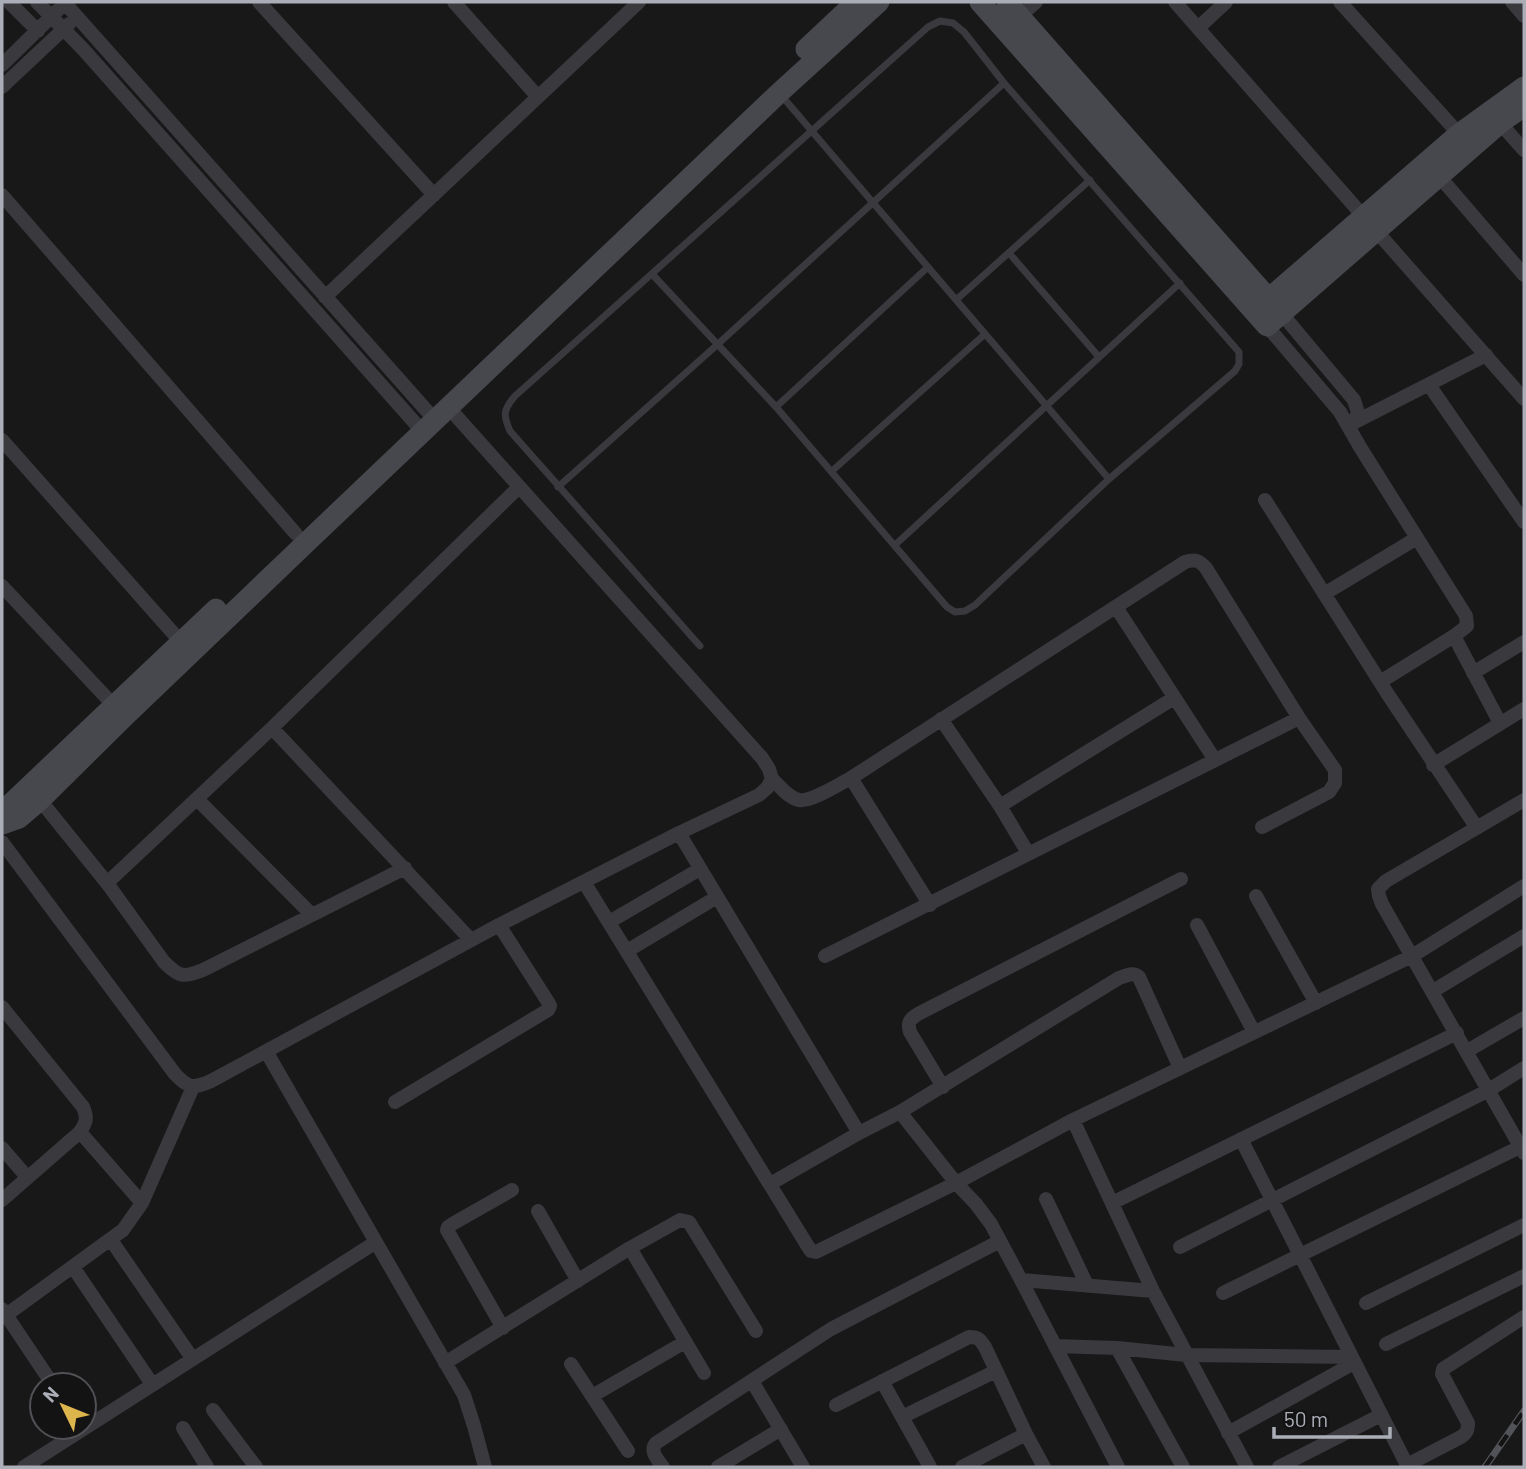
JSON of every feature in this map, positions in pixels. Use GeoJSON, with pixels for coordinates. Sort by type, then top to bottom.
{"type":"FeatureCollection","features":[{"type":"Feature","properties":{"kind":"street"},"geometry":{"type":"LineString","coordinates":[[9,2],[38,31]]}},
{"type":"Feature","properties":{"kind":"street"},"geometry":{"type":"LineString","coordinates":[[37,2],[430,418],[519,487],[762,758],[772,779],[792,797],[806,800],[851,778],[1185,562],[1194,559],[1201,561],[1206,568],[1299,718],[1335,770],[1335,783],[1329,792],[1262,827]]}},
{"type":"Feature","properties":{"kind":"street"},"geometry":{"type":"LineString","coordinates":[[2,65],[65,2],[430,418]]}},
{"type":"Feature","properties":{"kind":"street"},"geometry":{"type":"LineString","coordinates":[[259,2],[434,195]]}},
{"type":"Feature","properties":{"kind":"street"},"geometry":{"type":"LineString","coordinates":[[454,2],[538,97]]}},
{"type":"Feature","properties":{"kind":"street"},"geometry":{"type":"LineString","coordinates":[[325,296],[639,2]]}},
{"type":"Feature","properties":{"kind":"street"},"geometry":{"type":"LineString","coordinates":[[2,824],[19,818],[40,800],[181,642],[296,534],[430,418],[856,2]]}},
{"type":"Feature","properties":{"kind":"street"},"geometry":{"type":"LineString","coordinates":[[2,812],[119,711],[879,2]]}},
{"type":"Feature","properties":{"kind":"street"},"geometry":{"type":"LineString","coordinates":[[980,2],[1268,313],[1354,400],[1358,413],[1352,427]]}},
{"type":"Feature","properties":{"kind":"street"},"geometry":{"type":"LineString","coordinates":[[1036,2],[1013,9],[1268,313]]}},
{"type":"Feature","properties":{"kind":"street"},"geometry":{"type":"LineString","coordinates":[[1175,2],[1524,399]]}},
{"type":"Feature","properties":{"kind":"street"},"geometry":{"type":"LineString","coordinates":[[1198,28],[1226,2]]}},
{"type":"Feature","properties":{"kind":"street"},"geometry":{"type":"LineString","coordinates":[[1340,2],[1459,134]]}},
{"type":"Feature","properties":{"kind":"street"},"geometry":{"type":"LineString","coordinates":[[1512,2],[1524,16]]}},
{"type":"Feature","properties":{"kind":"street"},"geometry":{"type":"LineString","coordinates":[[2,88],[77,15]]}},
{"type":"Feature","properties":{"kind":"street"},"geometry":{"type":"LineString","coordinates":[[1268,313],[1371,224],[1459,134],[1524,87]]}},
{"type":"Feature","properties":{"kind":"street"},"geometry":{"type":"LineString","coordinates":[[1371,224],[1439,176],[1500,123],[1524,106]]}},
{"type":"Feature","properties":{"kind":"street"},"geometry":{"type":"LineString","coordinates":[[1500,123],[1524,150]]}},
{"type":"Feature","properties":{"kind":"street"},"geometry":{"type":"LineString","coordinates":[[1439,176],[1524,275]]}},
{"type":"Feature","properties":{"kind":"street"},"geometry":{"type":"LineString","coordinates":[[2,195],[296,534]]}},
{"type":"Feature","properties":{"kind":"street"},"geometry":{"type":"LineString","coordinates":[[1352,427],[1486,355]]}},
{"type":"Feature","properties":{"kind":"street"},"geometry":{"type":"LineString","coordinates":[[1429,385],[1524,522]]}},
{"type":"Feature","properties":{"kind":"street"},"geometry":{"type":"LineString","coordinates":[[1352,427],[1468,621],[1454,636],[1380,682]]}},
{"type":"Feature","properties":{"kind":"street"},"geometry":{"type":"LineString","coordinates":[[2,440],[181,642]]}},
{"type":"Feature","properties":{"kind":"street"},"geometry":{"type":"LineString","coordinates":[[107,883],[272,728],[519,487]]}},
{"type":"Feature","properties":{"kind":"street"},"geometry":{"type":"LineString","coordinates":[[1265,500],[1433,765],[1477,828]]}},
{"type":"Feature","properties":{"kind":"street"},"geometry":{"type":"LineString","coordinates":[[1324,594],[1417,538]]}},
{"type":"Feature","properties":{"kind":"street"},"geometry":{"type":"LineString","coordinates":[[2,586],[119,711]]}},
{"type":"Feature","properties":{"kind":"street"},"geometry":{"type":"LineString","coordinates":[[1116,607],[1215,760]]}},
{"type":"Feature","properties":{"kind":"street"},"geometry":{"type":"LineString","coordinates":[[1454,636],[1500,723]]}},
{"type":"Feature","properties":{"kind":"street"},"geometry":{"type":"LineString","coordinates":[[1474,673],[1524,642]]}},
{"type":"Feature","properties":{"kind":"street"},"geometry":{"type":"LineString","coordinates":[[1000,806],[1174,698]]}},
{"type":"Feature","properties":{"kind":"street"},"geometry":{"type":"LineString","coordinates":[[1433,765],[1524,709]]}},
{"type":"Feature","properties":{"kind":"street"},"geometry":{"type":"LineString","coordinates":[[825,956],[1299,718]]}},
{"type":"Feature","properties":{"kind":"street"},"geometry":{"type":"LineString","coordinates":[[941,719],[1000,806],[1028,853]]}},
{"type":"Feature","properties":{"kind":"street"},"geometry":{"type":"LineString","coordinates":[[272,728],[471,940]]}},
{"type":"Feature","properties":{"kind":"street"},"geometry":{"type":"LineString","coordinates":[[851,778],[930,905]]}},
{"type":"Feature","properties":{"kind":"street"},"geometry":{"type":"LineString","coordinates":[[2,842],[175,1074],[193,1087],[211,1081],[584,881],[759,795],[767,789],[772,779]]}},
{"type":"Feature","properties":{"kind":"street"},"geometry":{"type":"LineString","coordinates":[[197,799],[312,915]]}},
{"type":"Feature","properties":{"kind":"street"},"geometry":{"type":"LineString","coordinates":[[40,800],[107,883],[164,962],[175,973],[187,977],[405,868]]}},
{"type":"Feature","properties":{"kind":"street"},"geometry":{"type":"LineString","coordinates":[[1223,1293],[1523,1148],[1382,904],[1378,889],[1386,881],[1524,800]]}},
{"type":"Feature","properties":{"kind":"street"},"geometry":{"type":"LineString","coordinates":[[679,833],[859,1133]]}},
{"type":"Feature","properties":{"kind":"street"},"geometry":{"type":"LineString","coordinates":[[609,922],[700,869]]}},
{"type":"Feature","properties":{"kind":"street"},"geometry":{"type":"LineString","coordinates":[[943,1087],[910,1032],[910,1020],[1181,879]]}},
{"type":"Feature","properties":{"kind":"street"},"geometry":{"type":"LineString","coordinates":[[584,881],[807,1245],[811,1251],[816,1252],[956,1183],[1073,1120],[1412,956],[1524,886]]}},
{"type":"Feature","properties":{"kind":"street"},"geometry":{"type":"LineString","coordinates":[[1256,896],[1316,1003]]}},
{"type":"Feature","properties":{"kind":"street"},"geometry":{"type":"LineString","coordinates":[[627,951],[717,897]]}},
{"type":"Feature","properties":{"kind":"street"},"geometry":{"type":"LineString","coordinates":[[395,1102],[548,1010],[548,1002],[499,925]]}},
{"type":"Feature","properties":{"kind":"street"},"geometry":{"type":"LineString","coordinates":[[1197,925],[1254,1032]]}},
{"type":"Feature","properties":{"kind":"street"},"geometry":{"type":"LineString","coordinates":[[1433,991],[1524,936]]}},
{"type":"Feature","properties":{"kind":"street"},"geometry":{"type":"LineString","coordinates":[[770,1184],[943,1087],[1119,978],[1132,974],[1139,976],[1180,1068]]}},
{"type":"Feature","properties":{"kind":"street"},"geometry":{"type":"LineString","coordinates":[[2,1007],[83,1107],[86,1115],[86,1122],[80,1132],[2,1200]]}},
{"type":"Feature","properties":{"kind":"street"},"geometry":{"type":"LineString","coordinates":[[1467,1051],[1524,1018]]}},
{"type":"Feature","properties":{"kind":"street"},"geometry":{"type":"LineString","coordinates":[[1112,1203],[1457,1033]]}},
{"type":"Feature","properties":{"kind":"street"},"geometry":{"type":"LineString","coordinates":[[266,1051],[469,1408],[485,1467]]}},
{"type":"Feature","properties":{"kind":"street"},"geometry":{"type":"LineString","coordinates":[[1180,1247],[1489,1090],[1524,1068]]}},
{"type":"Feature","properties":{"kind":"street"},"geometry":{"type":"LineString","coordinates":[[42,1371],[3,1314],[123,1230],[142,1203],[193,1087]]}},
{"type":"Feature","properties":{"kind":"street"},"geometry":{"type":"LineString","coordinates":[[900,1112],[976,1204],[1000,1241],[1118,1467]]}},
{"type":"Feature","properties":{"kind":"street"},"geometry":{"type":"LineString","coordinates":[[1073,1120],[1153,1291],[1247,1467]]}},
{"type":"Feature","properties":{"kind":"street"},"geometry":{"type":"LineString","coordinates":[[80,1132],[142,1203]]}},
{"type":"Feature","properties":{"kind":"street"},"geometry":{"type":"LineString","coordinates":[[1241,1139],[1407,1466],[1466,1434],[1468,1429],[1468,1423],[1442,1374],[1443,1369],[1524,1317]]}},
{"type":"Feature","properties":{"kind":"street"},"geometry":{"type":"LineString","coordinates":[[2,1148],[27,1177]]}},
{"type":"Feature","properties":{"kind":"street"},"geometry":{"type":"LineString","coordinates":[[503,1328],[447,1230],[454,1223],[512,1190]]}},
{"type":"Feature","properties":{"kind":"street"},"geometry":{"type":"LineString","coordinates":[[1046,1199],[1087,1285]]}},
{"type":"Feature","properties":{"kind":"street"},"geometry":{"type":"LineString","coordinates":[[538,1211],[578,1281]]}},
{"type":"Feature","properties":{"kind":"street"},"geometry":{"type":"LineString","coordinates":[[445,1363],[680,1220],[689,1222],[756,1331]]}},
{"type":"Feature","properties":{"kind":"street"},"geometry":{"type":"LineString","coordinates":[[1366,1303],[1524,1225]]}},
{"type":"Feature","properties":{"kind":"street"},"geometry":{"type":"LineString","coordinates":[[111,1240],[192,1359]]}},
{"type":"Feature","properties":{"kind":"street"},"geometry":{"type":"LineString","coordinates":[[663,1467],[653,1452],[656,1443],[831,1329],[1000,1241]]}},
{"type":"Feature","properties":{"kind":"street"},"geometry":{"type":"LineString","coordinates":[[98,1418],[376,1242]]}},
{"type":"Feature","properties":{"kind":"street"},"geometry":{"type":"LineString","coordinates":[[630,1248],[704,1373]]}},
{"type":"Feature","properties":{"kind":"street"},"geometry":{"type":"LineString","coordinates":[[73,1267],[152,1384]]}},
{"type":"Feature","properties":{"kind":"street"},"geometry":{"type":"LineString","coordinates":[[1386,1343],[1524,1276]]}},
{"type":"Feature","properties":{"kind":"street"},"geometry":{"type":"LineString","coordinates":[[1021,1280],[1153,1291]]}},
{"type":"Feature","properties":{"kind":"street"},"geometry":{"type":"LineString","coordinates":[[836,1405],[969,1337],[976,1337],[981,1340],[1044,1467]]}},
{"type":"Feature","properties":{"kind":"street"},"geometry":{"type":"LineString","coordinates":[[592,1396],[685,1342]]}},
{"type":"Feature","properties":{"kind":"street"},"geometry":{"type":"LineString","coordinates":[[1055,1346],[1117,1348],[1186,1355],[1353,1360]]}},
{"type":"Feature","properties":{"kind":"street"},"geometry":{"type":"LineString","coordinates":[[1117,1348],[1183,1467]]}},
{"type":"Feature","properties":{"kind":"street"},"geometry":{"type":"LineString","coordinates":[[1227,1433],[1353,1360]]}},
{"type":"Feature","properties":{"kind":"street"},"geometry":{"type":"LineString","coordinates":[[571,1364],[628,1451]]}},
{"type":"Feature","properties":{"kind":"street"},"geometry":{"type":"LineString","coordinates":[[902,1417],[996,1371]]}},
{"type":"Feature","properties":{"kind":"street"},"geometry":{"type":"LineString","coordinates":[[752,1381],[803,1467]]}},
{"type":"Feature","properties":{"kind":"street"},"geometry":{"type":"LineString","coordinates":[[883,1381],[930,1467]]}},
{"type":"Feature","properties":{"kind":"street"},"geometry":{"type":"LineString","coordinates":[[213,1410],[256,1467]]}},
{"type":"Feature","properties":{"kind":"street"},"geometry":{"type":"LineString","coordinates":[[1279,1467],[1381,1415]]}},
{"type":"Feature","properties":{"kind":"street"},"geometry":{"type":"LineString","coordinates":[[183,1428],[207,1467]]}},
{"type":"Feature","properties":{"kind":"street"},"geometry":{"type":"LineString","coordinates":[[718,1467],[780,1429]]}},
{"type":"Feature","properties":{"kind":"street"},"geometry":{"type":"LineString","coordinates":[[962,1467],[1026,1434]]}},
{"type":"Feature","properties":{"kind":"street"},"geometry":{"type":"LineString","coordinates":[[24,1467],[63,1441]]}},
{"type":"Feature","properties":{"kind":"lane"},"geometry":{"type":"LineString","coordinates":[[652,274],[776,407],[947,607],[955,612],[965,611],[975,605],[1109,479],[1235,371],[1239,364],[1239,352],[1004,83],[964,32],[953,23],[940,21],[928,27],[515,396],[506,406],[504,418],[510,430],[700,646]]}},
{"type":"Feature","properties":{"kind":"lane"},"geometry":{"type":"LineString","coordinates":[[558,486],[1004,83]]}},
{"type":"Feature","properties":{"kind":"lane"},"geometry":{"type":"LineString","coordinates":[[779,93],[1109,479]]}},
{"type":"Feature","properties":{"kind":"lane"},"geometry":{"type":"LineString","coordinates":[[957,300],[1090,180]]}},
{"type":"Feature","properties":{"kind":"lane"},"geometry":{"type":"LineString","coordinates":[[1009,253],[1099,357]]}},
{"type":"Feature","properties":{"kind":"lane"},"geometry":{"type":"LineString","coordinates":[[776,407],[928,267]]}},
{"type":"Feature","properties":{"kind":"lane"},"geometry":{"type":"LineString","coordinates":[[894,545],[1180,283]]}},
{"type":"Feature","properties":{"kind":"lane"},"geometry":{"type":"LineString","coordinates":[[832,471],[985,334]]}},
{"type":"Feature","properties":{"kind":"railway"},"geometry":{"type":"LineString","coordinates":[[1485,1467],[1524,1411]]}}]}
